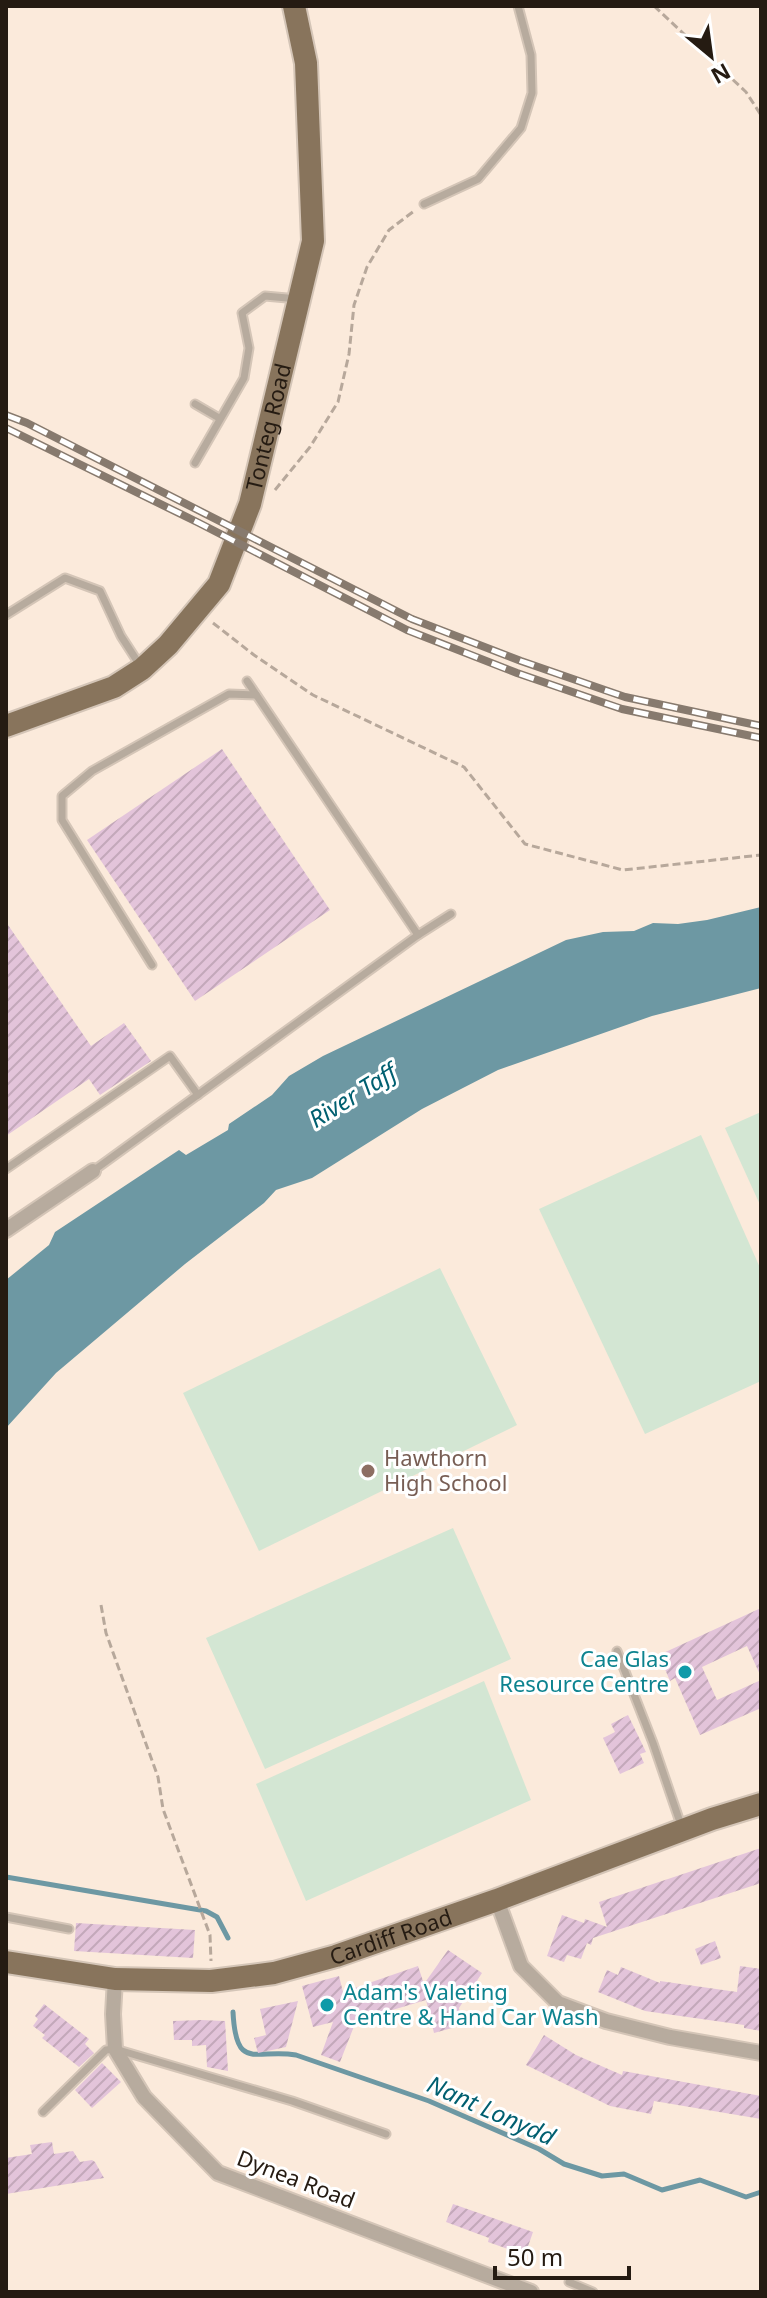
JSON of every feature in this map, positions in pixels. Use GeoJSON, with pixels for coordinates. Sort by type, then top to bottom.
{"type":"FeatureCollection","features":[{"type":"Feature","properties":{"kind":"main road","name":"Tonteg Road"},"geometry":{"type":"LineString","coordinates":[[6,726],[114,687],[142,669],[168,645],[219,584],[250,504],[313,241],[306,63],[294,6]]}},
{"type":"Feature","properties":{"kind":"main road","name":"Cardiff Road"},"geometry":{"type":"LineString","coordinates":[[6,1962],[115,1979],[211,1981],[274,1973],[336,1956],[761,1804]]}},
{"type":"Feature","properties":{"kind":"street"},"geometry":{"type":"LineString","coordinates":[[6,1230],[93,1171]]}},
{"type":"Feature","properties":{"kind":"street"},"geometry":{"type":"LineString","coordinates":[[497,1900],[521,1966],[558,2003],[606,2021],[670,2037],[761,2053]]}},
{"type":"Feature","properties":{"kind":"street","name":"Dynea Road"},"geometry":{"type":"LineString","coordinates":[[115,1979],[115,2049],[144,2097],[218,2173],[531,2292]]}},
{"type":"Feature","properties":{"kind":"lane"},"geometry":{"type":"LineString","coordinates":[[424,204],[478,179],[521,128],[532,93],[531,55],[518,6]]}},
{"type":"Feature","properties":{"kind":"lane"},"geometry":{"type":"LineString","coordinates":[[195,463],[244,378],[249,348],[242,313],[265,296],[301,299]]}},
{"type":"Feature","properties":{"kind":"lane"},"geometry":{"type":"LineString","coordinates":[[195,404],[219,418]]}},
{"type":"Feature","properties":{"kind":"lane"},"geometry":{"type":"LineString","coordinates":[[6,615],[65,578],[100,591],[121,636],[142,669]]}},
{"type":"Feature","properties":{"kind":"lane"},"geometry":{"type":"LineString","coordinates":[[247,681],[418,935]]}},
{"type":"Feature","properties":{"kind":"lane"},"geometry":{"type":"LineString","coordinates":[[152,965],[62,820],[62,796],[92,771],[229,694],[256,695]]}},
{"type":"Feature","properties":{"kind":"lane"},"geometry":{"type":"LineString","coordinates":[[93,1171],[451,914]]}},
{"type":"Feature","properties":{"kind":"lane"},"geometry":{"type":"LineString","coordinates":[[6,1169],[170,1056],[198,1095]]}},
{"type":"Feature","properties":{"kind":"lane"},"geometry":{"type":"LineString","coordinates":[[617,1651],[653,1743],[682,1830]]}},
{"type":"Feature","properties":{"kind":"lane"},"geometry":{"type":"LineString","coordinates":[[6,1917],[69,1929]]}},
{"type":"Feature","properties":{"kind":"lane"},"geometry":{"type":"LineString","coordinates":[[43,2112],[106,2050],[115,2049],[292,2101],[386,2134]]}},
{"type":"Feature","properties":{"kind":"lane"},"geometry":{"type":"LineString","coordinates":[[569,2282],[593,2292]]}},
{"type":"Feature","properties":{"kind":"path"},"geometry":{"type":"LineString","coordinates":[[654,6],[746,92],[761,115]]}},
{"type":"Feature","properties":{"kind":"path"},"geometry":{"type":"LineString","coordinates":[[268,500],[310,447],[338,402],[349,354],[354,305],[367,267],[389,230],[424,204]]}},
{"type":"Feature","properties":{"kind":"path"},"geometry":{"type":"LineString","coordinates":[[203,615],[313,695],[464,767],[525,844],[623,870],[761,855]]}},
{"type":"Feature","properties":{"kind":"path"},"geometry":{"type":"LineString","coordinates":[[101,1605],[106,1633],[158,1777],[163,1809],[210,1935],[211,1981]]}},
{"type":"Feature","properties":{"kind":"green space"},"geometry":{"type":"Polygon","coordinates":[[[761,1112],[761,1207],[725,1128],[761,1112]]]}},
{"type":"Feature","properties":{"kind":"green space"},"geometry":{"type":"Polygon","coordinates":[[[701,1135],[761,1270],[761,1381],[645,1434],[539,1209],[701,1135]]]}},
{"type":"Feature","properties":{"kind":"green space"},"geometry":{"type":"Polygon","coordinates":[[[440,1268],[517,1425],[259,1551],[183,1393],[440,1268]]]}},
{"type":"Feature","properties":{"kind":"green space"},"geometry":{"type":"Polygon","coordinates":[[[453,1528],[511,1659],[265,1769],[206,1638],[453,1528]]]}},
{"type":"Feature","properties":{"kind":"green space"},"geometry":{"type":"Polygon","coordinates":[[[484,1681],[531,1800],[306,1901],[256,1784],[484,1681]]]}},
{"type":"Feature","properties":{"kind":"water","name":"River Taff"},"geometry":{"type":"Polygon","coordinates":[[[761,907],[761,988],[652,1016],[498,1070],[422,1109],[312,1178],[276,1190],[56,1373],[6,1428],[6,1280],[49,1245],[55,1232],[179,1150],[186,1155],[228,1130],[229,1124],[272,1095],[289,1076],[323,1056],[566,940],[603,932],[634,931],[653,923],[707,920],[761,907]]]}},
{"type":"Feature","properties":{"kind":"building"},"geometry":{"type":"Polygon","coordinates":[[[222,749],[330,910],[195,1001],[87,840],[222,749]]]}},
{"type":"Feature","properties":{"kind":"building"},"geometry":{"type":"Polygon","coordinates":[[[6,922],[91,1046],[124,1023],[151,1061],[100,1095],[89,1079],[6,1136],[6,922]]]}},
{"type":"Feature","properties":{"kind":"building","name":"Cae Glas Resource Centre"},"geometry":{"type":"Polygon","coordinates":[[[761,1608],[761,1677],[747,1646],[702,1667],[717,1700],[761,1680],[761,1708],[700,1735],[675,1678],[670,1681],[659,1655],[761,1608]]]}},
{"type":"Feature","properties":{"kind":"building"},"geometry":{"type":"Polygon","coordinates":[[[628,1715],[646,1752],[640,1754],[644,1763],[620,1774],[603,1738],[615,1732],[611,1724],[628,1715]]]}},
{"type":"Feature","properties":{"kind":"building"},"geometry":{"type":"Polygon","coordinates":[[[761,1848],[761,1883],[593,1938],[591,1945],[587,1943],[581,1959],[567,1955],[564,1962],[547,1956],[562,1915],[607,1927],[599,1902],[761,1848]]]}},
{"type":"Feature","properties":{"kind":"building"},"geometry":{"type":"Polygon","coordinates":[[[76,1923],[195,1930],[193,1958],[74,1951],[76,1923]]]}},
{"type":"Feature","properties":{"kind":"building"},"geometry":{"type":"Polygon","coordinates":[[[715,1941],[721,1958],[701,1965],[695,1949],[715,1941]]]}},
{"type":"Feature","properties":{"kind":"building"},"geometry":{"type":"Polygon","coordinates":[[[448,1950],[482,1973],[459,2008],[463,2025],[434,2033],[426,2000],[362,2019],[360,2011],[340,2062],[321,2055],[333,2022],[313,2027],[302,1986],[339,1976],[343,1992],[418,1966],[424,1984],[448,1950]]]}},
{"type":"Feature","properties":{"kind":"building"},"geometry":{"type":"Polygon","coordinates":[[[740,1966],[761,1969],[761,2031],[744,2028],[744,2025],[645,2011],[598,1992],[607,1970],[618,1975],[621,1967],[660,1983],[737,1992],[740,1966]]]}},
{"type":"Feature","properties":{"kind":"building"},"geometry":{"type":"Polygon","coordinates":[[[298,2001],[286,2047],[258,2053],[254,2038],[266,2035],[260,2009],[298,2001]]]}},
{"type":"Feature","properties":{"kind":"building"},"geometry":{"type":"Polygon","coordinates":[[[44,2004],[89,2039],[85,2044],[94,2053],[79,2067],[42,2038],[45,2035],[33,2026],[38,2019],[35,2016],[44,2004]]]}},
{"type":"Feature","properties":{"kind":"building"},"geometry":{"type":"Polygon","coordinates":[[[173,2021],[225,2021],[228,2071],[207,2067],[206,2045],[192,2046],[192,2040],[174,2040],[173,2021]]]}},
{"type":"Feature","properties":{"kind":"building"},"geometry":{"type":"Polygon","coordinates":[[[544,2035],[576,2055],[622,2075],[623,2071],[761,2096],[761,2119],[654,2101],[651,2114],[610,2106],[526,2065],[544,2035]]]}},
{"type":"Feature","properties":{"kind":"building"},"geometry":{"type":"Polygon","coordinates":[[[102,2063],[121,2082],[92,2108],[75,2090],[102,2063]]]}},
{"type":"Feature","properties":{"kind":"building"},"geometry":{"type":"Polygon","coordinates":[[[52,2142],[54,2154],[73,2151],[80,2162],[92,2160],[104,2178],[6,2194],[6,2158],[32,2154],[30,2145],[52,2142]]]}},
{"type":"Feature","properties":{"kind":"building"},"geometry":{"type":"Polygon","coordinates":[[[453,2204],[533,2232],[525,2255],[446,2222],[453,2204]]]}},
{"type":"Feature","properties":{"kind":"waterway","name":"Nant Lonydd"},"geometry":{"type":"LineString","coordinates":[[6,1877],[206,1911],[217,1917],[228,1938]]}},
{"type":"Feature","properties":{"kind":"waterway","name":"Nant Lonydd"},"geometry":{"type":"LineString","coordinates":[[233,2012],[238,2043],[244,2051],[251,2054],[296,2055],[429,2101],[539,2149],[564,2164],[602,2176],[624,2174],[662,2190],[700,2180],[746,2197],[761,2192]]}},
{"type":"Feature","properties":{"kind":"railway"},"geometry":{"type":"LineString","coordinates":[[6,415],[412,619],[625,697],[761,726]]}},
{"type":"Feature","properties":{"kind":"railway"},"geometry":{"type":"LineString","coordinates":[[6,428],[407,630],[517,673],[622,709],[761,738]]}},
{"type":"Feature","properties":{"kind":"place","name":"Hawthorn High School"},"geometry":{"type":"Point","coordinates":[368,1471]}},
{"type":"Feature","properties":{"kind":"place","name":"Cae Glas Resource Centre"},"geometry":{"type":"Point","coordinates":[685,1672]}},
{"type":"Feature","properties":{"kind":"place","name":"Adam's Valeting Centre & Hand Car Wash"},"geometry":{"type":"Point","coordinates":[327,2005]}}]}
